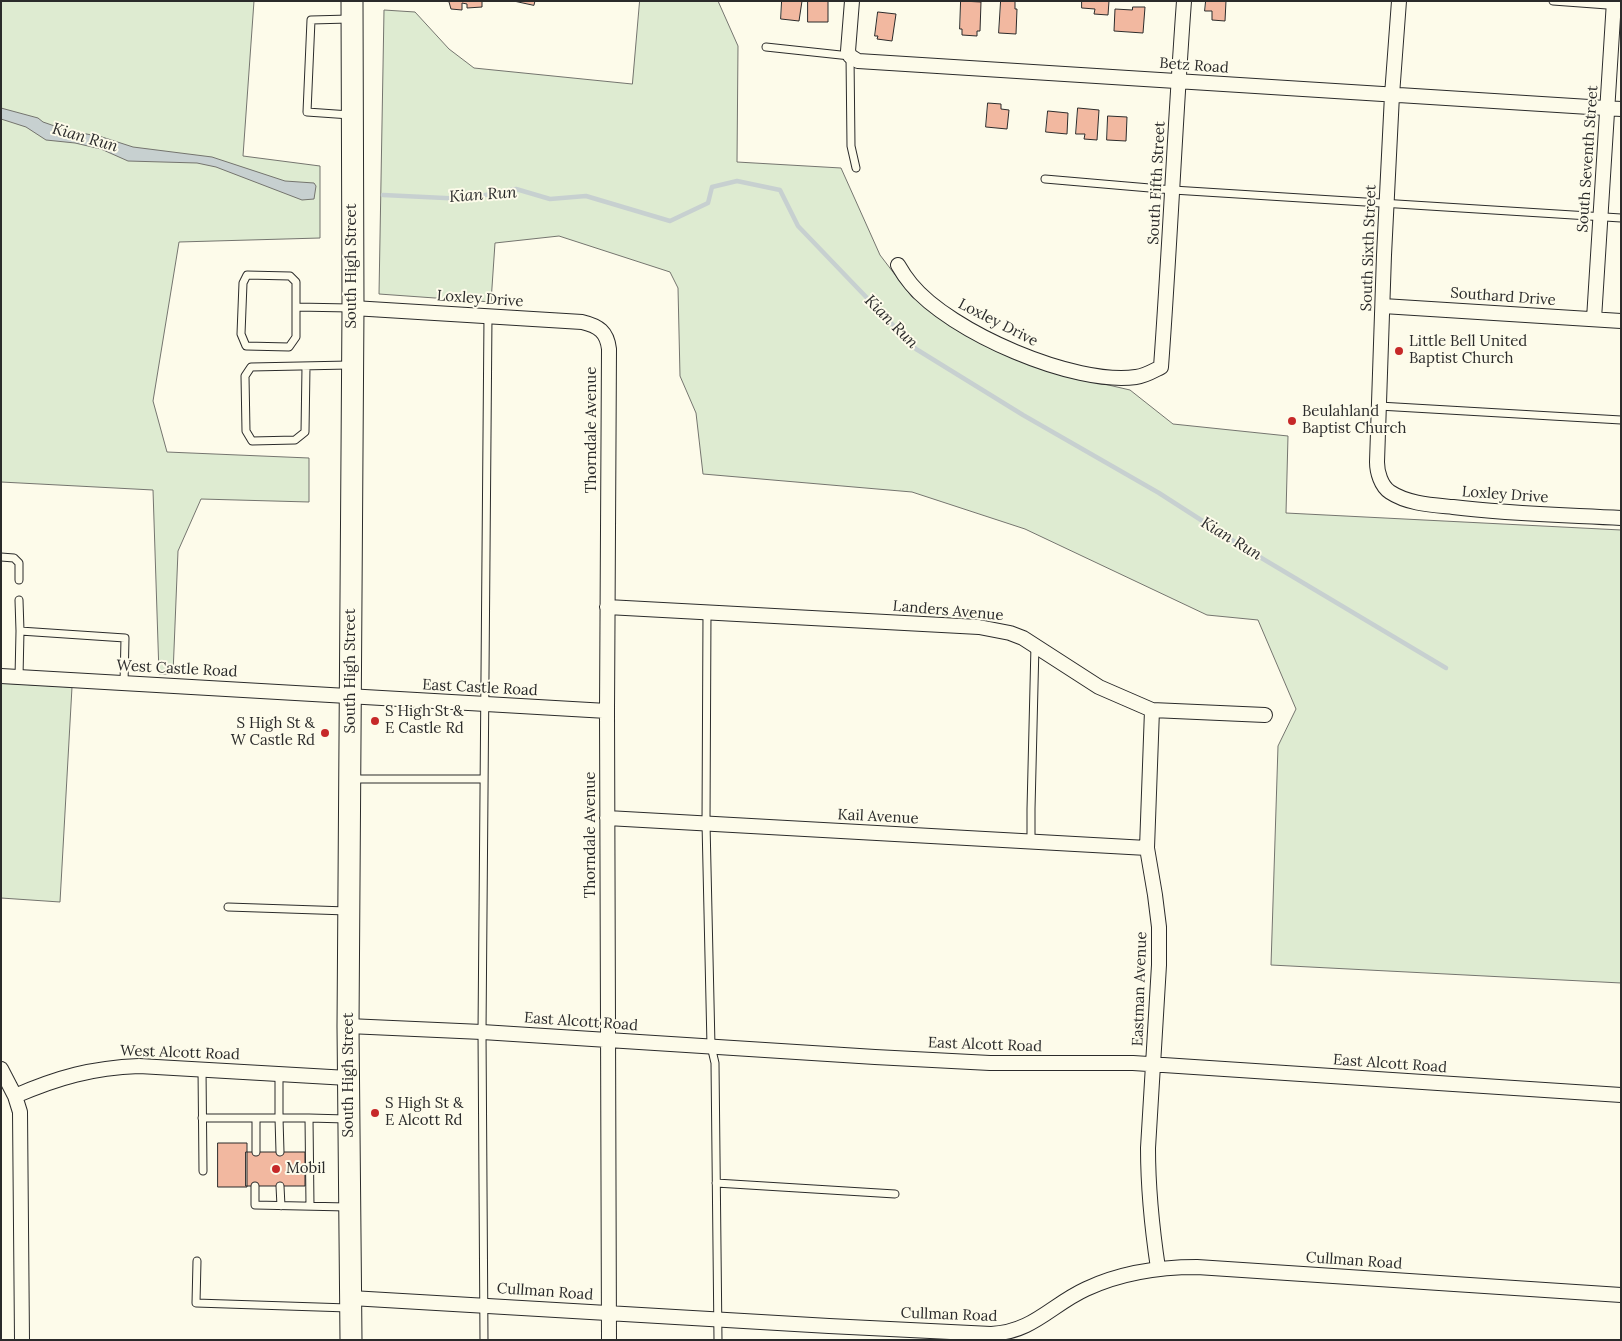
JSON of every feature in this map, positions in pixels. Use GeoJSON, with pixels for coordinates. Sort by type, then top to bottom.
{"type":"FeatureCollection","features":[{"type":"Feature","properties":{"kind":"main road","name":"South High Street"},"geometry":{"type":"LineString","coordinates":[[351,1340],[348,1026],[353,308],[352,10]]}},
{"type":"Feature","properties":{"kind":"street"},"geometry":{"type":"LineString","coordinates":[[850,56],[848,51],[852,1]]}},
{"type":"Feature","properties":{"kind":"street","name":"South Fifth Street"},"geometry":{"type":"LineString","coordinates":[[1161,367],[1184,1]]}},
{"type":"Feature","properties":{"kind":"street","name":"South Sixth Street"},"geometry":{"type":"LineString","coordinates":[[1390,492],[1383,484],[1377,470],[1386,203],[1399,1]]}},
{"type":"Feature","properties":{"kind":"street","name":"South Seventh Street"},"geometry":{"type":"LineString","coordinates":[[1594,319],[1600,217],[1614,109],[1616,4]]}},
{"type":"Feature","properties":{"kind":"street","name":"Betz Road"},"geometry":{"type":"LineString","coordinates":[[850,56],[858,61],[1614,109]]}},
{"type":"Feature","properties":{"kind":"street","name":"Loxley Drive"},"geometry":{"type":"LineString","coordinates":[[898,265],[911,285],[938,309],[992,341],[1032,359],[1080,372],[1108,376],[1136,377],[1161,367]]}},
{"type":"Feature","properties":{"kind":"street","name":"Southard Drive"},"geometry":{"type":"LineString","coordinates":[[1383,306],[1621,321]]}},
{"type":"Feature","properties":{"kind":"street","name":"Loxley Drive"},"geometry":{"type":"LineString","coordinates":[[353,308],[582,322],[594,324],[603,332]]}},
{"type":"Feature","properties":{"kind":"street","name":"Thorndale Avenue"},"geometry":{"type":"LineString","coordinates":[[603,332],[608,340],[609,349],[607,607],[609,1340]]}},
{"type":"Feature","properties":{"kind":"street","name":"Loxley Drive"},"geometry":{"type":"LineString","coordinates":[[1390,492],[1407,500],[1425,504],[1470,509],[1621,518]]}},
{"type":"Feature","properties":{"kind":"street","name":"Landers Avenue"},"geometry":{"type":"LineString","coordinates":[[607,607],[979,627],[1010,633],[1035,645],[1099,687],[1152,710],[1265,715]]}},
{"type":"Feature","properties":{"kind":"street","name":"West Castle Road"},"geometry":{"type":"LineString","coordinates":[[1,676],[351,696]]}},
{"type":"Feature","properties":{"kind":"street","name":"East Castle Road"},"geometry":{"type":"LineString","coordinates":[[351,696],[607,711]]}},
{"type":"Feature","properties":{"kind":"street","name":"Eastman Avenue"},"geometry":{"type":"LineString","coordinates":[[1152,710],[1147,848],[1159,927],[1159,964],[1148,1173],[1149,1202],[1158,1268]]}},
{"type":"Feature","properties":{"kind":"street","name":"Kail Avenue"},"geometry":{"type":"LineString","coordinates":[[607,818],[1147,848]]}},
{"type":"Feature","properties":{"kind":"street","name":"East Alcott Road"},"geometry":{"type":"LineString","coordinates":[[348,1026],[482,1032],[875,1057],[981,1062],[1153,1064],[1621,1095]]}},
{"type":"Feature","properties":{"kind":"street","name":"West Alcott Road"},"geometry":{"type":"LineString","coordinates":[[15,1096],[47,1082],[82,1072],[110,1067],[139,1066],[348,1078]]}},
{"type":"Feature","properties":{"kind":"street"},"geometry":{"type":"LineString","coordinates":[[1,1069],[15,1096],[20,1112],[22,1340]]}},
{"type":"Feature","properties":{"kind":"street","name":"Cullman Road"},"geometry":{"type":"LineString","coordinates":[[351,1303],[485,1304],[828,1326],[1002,1334],[1022,1328],[1086,1289],[1111,1280],[1158,1268],[1197,1267],[1621,1295]]}},
{"type":"Feature","properties":{"kind":"lane"},"geometry":{"type":"LineString","coordinates":[[1553,1],[1616,4]]}},
{"type":"Feature","properties":{"kind":"lane"},"geometry":{"type":"LineString","coordinates":[[352,10],[311,20],[307,112],[352,115]]}},
{"type":"Feature","properties":{"kind":"lane","name":"Betz Road"},"geometry":{"type":"LineString","coordinates":[[766,47],[850,56]]}},
{"type":"Feature","properties":{"kind":"lane"},"geometry":{"type":"LineString","coordinates":[[850,56],[851,146],[856,168]]}},
{"type":"Feature","properties":{"kind":"lane"},"geometry":{"type":"LineString","coordinates":[[1045,179],[1173,190],[1621,218]]}},
{"type":"Feature","properties":{"kind":"lane"},"geometry":{"type":"LineString","coordinates":[[247,275],[290,276],[296,282],[296,307],[296,337],[290,347],[246,346],[241,334],[243,283],[247,275]]}},
{"type":"Feature","properties":{"kind":"lane"},"geometry":{"type":"LineString","coordinates":[[296,307],[353,308]]}},
{"type":"Feature","properties":{"kind":"lane"},"geometry":{"type":"LineString","coordinates":[[484,1340],[482,1032],[488,316]]}},
{"type":"Feature","properties":{"kind":"lane"},"geometry":{"type":"LineString","coordinates":[[306,366],[305,432],[296,440],[252,441],[246,430],[245,403],[245,376],[251,367],[352,365]]}},
{"type":"Feature","properties":{"kind":"lane"},"geometry":{"type":"LineString","coordinates":[[1379,406],[1621,420]]}},
{"type":"Feature","properties":{"kind":"lane"},"geometry":{"type":"LineString","coordinates":[[1,557],[14,558],[20,563],[20,580]]}},
{"type":"Feature","properties":{"kind":"lane"},"geometry":{"type":"LineString","coordinates":[[19,677],[20,600]]}},
{"type":"Feature","properties":{"kind":"lane"},"geometry":{"type":"LineString","coordinates":[[708,612],[706,823],[710,1046],[715,1063],[718,1340]]}},
{"type":"Feature","properties":{"kind":"lane"},"geometry":{"type":"LineString","coordinates":[[20,631],[125,638],[124,683]]}},
{"type":"Feature","properties":{"kind":"lane"},"geometry":{"type":"LineString","coordinates":[[1031,842],[1035,645]]}},
{"type":"Feature","properties":{"kind":"lane"},"geometry":{"type":"LineString","coordinates":[[350,779],[484,779]]}},
{"type":"Feature","properties":{"kind":"lane"},"geometry":{"type":"LineString","coordinates":[[228,907],[349,911]]}},
{"type":"Feature","properties":{"kind":"lane"},"geometry":{"type":"LineString","coordinates":[[202,1070],[203,1172]]}},
{"type":"Feature","properties":{"kind":"lane"},"geometry":{"type":"LineString","coordinates":[[279,1074],[280,1152]]}},
{"type":"Feature","properties":{"kind":"lane"},"geometry":{"type":"LineString","coordinates":[[202,1118],[349,1119]]}},
{"type":"Feature","properties":{"kind":"lane"},"geometry":{"type":"LineString","coordinates":[[256,1118],[256,1152]]}},
{"type":"Feature","properties":{"kind":"lane"},"geometry":{"type":"LineString","coordinates":[[309,1118],[310,1206]]}},
{"type":"Feature","properties":{"kind":"lane"},"geometry":{"type":"LineString","coordinates":[[716,1183],[894,1194]]}},
{"type":"Feature","properties":{"kind":"lane"},"geometry":{"type":"LineString","coordinates":[[255,1186],[255,1206],[350,1207]]}},
{"type":"Feature","properties":{"kind":"lane"},"geometry":{"type":"LineString","coordinates":[[280,1186],[281,1206]]}},
{"type":"Feature","properties":{"kind":"lane"},"geometry":{"type":"LineString","coordinates":[[197,1261],[196,1303],[351,1303]]}},
{"type":"Feature","properties":{"kind":"green space"},"geometry":{"type":"Polygon","coordinates":[[[1,1],[254,1],[243,156],[320,166],[320,238],[179,242],[153,401],[167,452],[309,458],[309,502],[201,499],[178,551],[173,674],[159,674],[153,490],[1,482],[1,1]]]}},
{"type":"Feature","properties":{"kind":"green space"},"geometry":{"type":"Polygon","coordinates":[[[640,1],[718,1],[738,46],[737,162],[841,168],[880,255],[912,297],[980,343],[1048,371],[1130,390],[1173,424],[1288,436],[1286,513],[1621,530],[1621,983],[1271,965],[1278,746],[1296,709],[1258,620],[1207,615],[1025,529],[912,492],[703,474],[696,413],[680,376],[678,288],[670,272],[559,236],[495,243],[491,302],[379,294],[384,10],[415,12],[449,49],[474,68],[632,84],[640,1]]]}},
{"type":"Feature","properties":{"kind":"green space"},"geometry":{"type":"Polygon","coordinates":[[[1,683],[72,687],[60,902],[1,898],[1,683]]]}},
{"type":"Feature","properties":{"kind":"water"},"geometry":{"type":"Polygon","coordinates":[[[1,108],[38,118],[43,122],[66,130],[102,137],[133,147],[212,157],[285,181],[314,183],[316,186],[314,199],[302,200],[216,167],[197,163],[128,161],[101,149],[75,143],[46,140],[26,127],[1,119],[1,108]]]}},
{"type":"Feature","properties":{"kind":"building"},"geometry":{"type":"Polygon","coordinates":[[[437,1],[482,1],[482,7],[467,8],[467,4],[462,3],[462,10],[451,9],[449,2],[437,1]]]}},
{"type":"Feature","properties":{"kind":"building"},"geometry":{"type":"Polygon","coordinates":[[[514,1],[535,1],[534,5],[514,1]]]}},
{"type":"Feature","properties":{"kind":"building"},"geometry":{"type":"Polygon","coordinates":[[[782,1],[802,1],[799,21],[781,19],[782,1]]]}},
{"type":"Feature","properties":{"kind":"building"},"geometry":{"type":"Polygon","coordinates":[[[808,1],[828,1],[828,22],[808,22],[808,1]]]}},
{"type":"Feature","properties":{"kind":"building"},"geometry":{"type":"Polygon","coordinates":[[[961,1],[981,2],[980,31],[977,31],[977,36],[962,35],[962,29],[960,29],[961,1]]]}},
{"type":"Feature","properties":{"kind":"building"},"geometry":{"type":"Polygon","coordinates":[[[1001,1],[1015,1],[1015,9],[1017,9],[1016,34],[999,33],[1001,1]]]}},
{"type":"Feature","properties":{"kind":"building"},"geometry":{"type":"Polygon","coordinates":[[[1082,1],[1109,1],[1108,15],[1094,14],[1095,9],[1082,8],[1082,1]]]}},
{"type":"Feature","properties":{"kind":"building"},"geometry":{"type":"Polygon","coordinates":[[[1206,1],[1226,1],[1225,21],[1212,20],[1212,11],[1205,11],[1206,1]]]}},
{"type":"Feature","properties":{"kind":"building"},"geometry":{"type":"Polygon","coordinates":[[[1133,7],[1145,7],[1143,33],[1114,31],[1115,9],[1132,10],[1133,7]]]}},
{"type":"Feature","properties":{"kind":"building"},"geometry":{"type":"Polygon","coordinates":[[[878,12],[896,14],[892,41],[877,39],[878,36],[875,36],[878,12]]]}},
{"type":"Feature","properties":{"kind":"building"},"geometry":{"type":"Polygon","coordinates":[[[988,103],[1001,104],[1001,109],[1009,110],[1007,129],[986,127],[988,103]]]}},
{"type":"Feature","properties":{"kind":"building"},"geometry":{"type":"Polygon","coordinates":[[[1078,108],[1099,110],[1097,140],[1084,139],[1085,134],[1076,134],[1078,108]]]}},
{"type":"Feature","properties":{"kind":"building"},"geometry":{"type":"Polygon","coordinates":[[[1048,111],[1068,113],[1067,134],[1046,132],[1048,111]]]}},
{"type":"Feature","properties":{"kind":"building"},"geometry":{"type":"Polygon","coordinates":[[[1108,116],[1127,117],[1126,141],[1107,140],[1108,116]]]}},
{"type":"Feature","properties":{"kind":"building"},"geometry":{"type":"Polygon","coordinates":[[[218,1143],[247,1143],[247,1187],[218,1187],[218,1143]]]}},
{"type":"Feature","properties":{"kind":"building","name":"Mobil"},"geometry":{"type":"Polygon","coordinates":[[[246,1152],[305,1152],[305,1186],[246,1186],[246,1152]]]}},
{"type":"Feature","properties":{"kind":"waterway","name":"Kian Run"},"geometry":{"type":"LineString","coordinates":[[383,195],[465,199],[516,189],[550,199],[586,196],[670,221],[708,203],[712,187],[737,181],[780,190],[798,226],[916,349],[1023,415],[1159,493],[1243,547],[1446,668]]}},
{"type":"Feature","properties":{"kind":"place","name":"Little Bell United Baptist Church"},"geometry":{"type":"Point","coordinates":[1399,351]}},
{"type":"Feature","properties":{"kind":"place","name":"Beulahland Baptist Church"},"geometry":{"type":"Point","coordinates":[1292,421]}},
{"type":"Feature","properties":{"kind":"place","name":"S High St & E Castle Rd"},"geometry":{"type":"Point","coordinates":[375,721]}},
{"type":"Feature","properties":{"kind":"place","name":"S High St & W Castle Rd"},"geometry":{"type":"Point","coordinates":[325,733]}},
{"type":"Feature","properties":{"kind":"place","name":"S High St & E Alcott Rd"},"geometry":{"type":"Point","coordinates":[375,1113]}},
{"type":"Feature","properties":{"kind":"place","name":"Mobil"},"geometry":{"type":"Point","coordinates":[276,1169]}}]}
